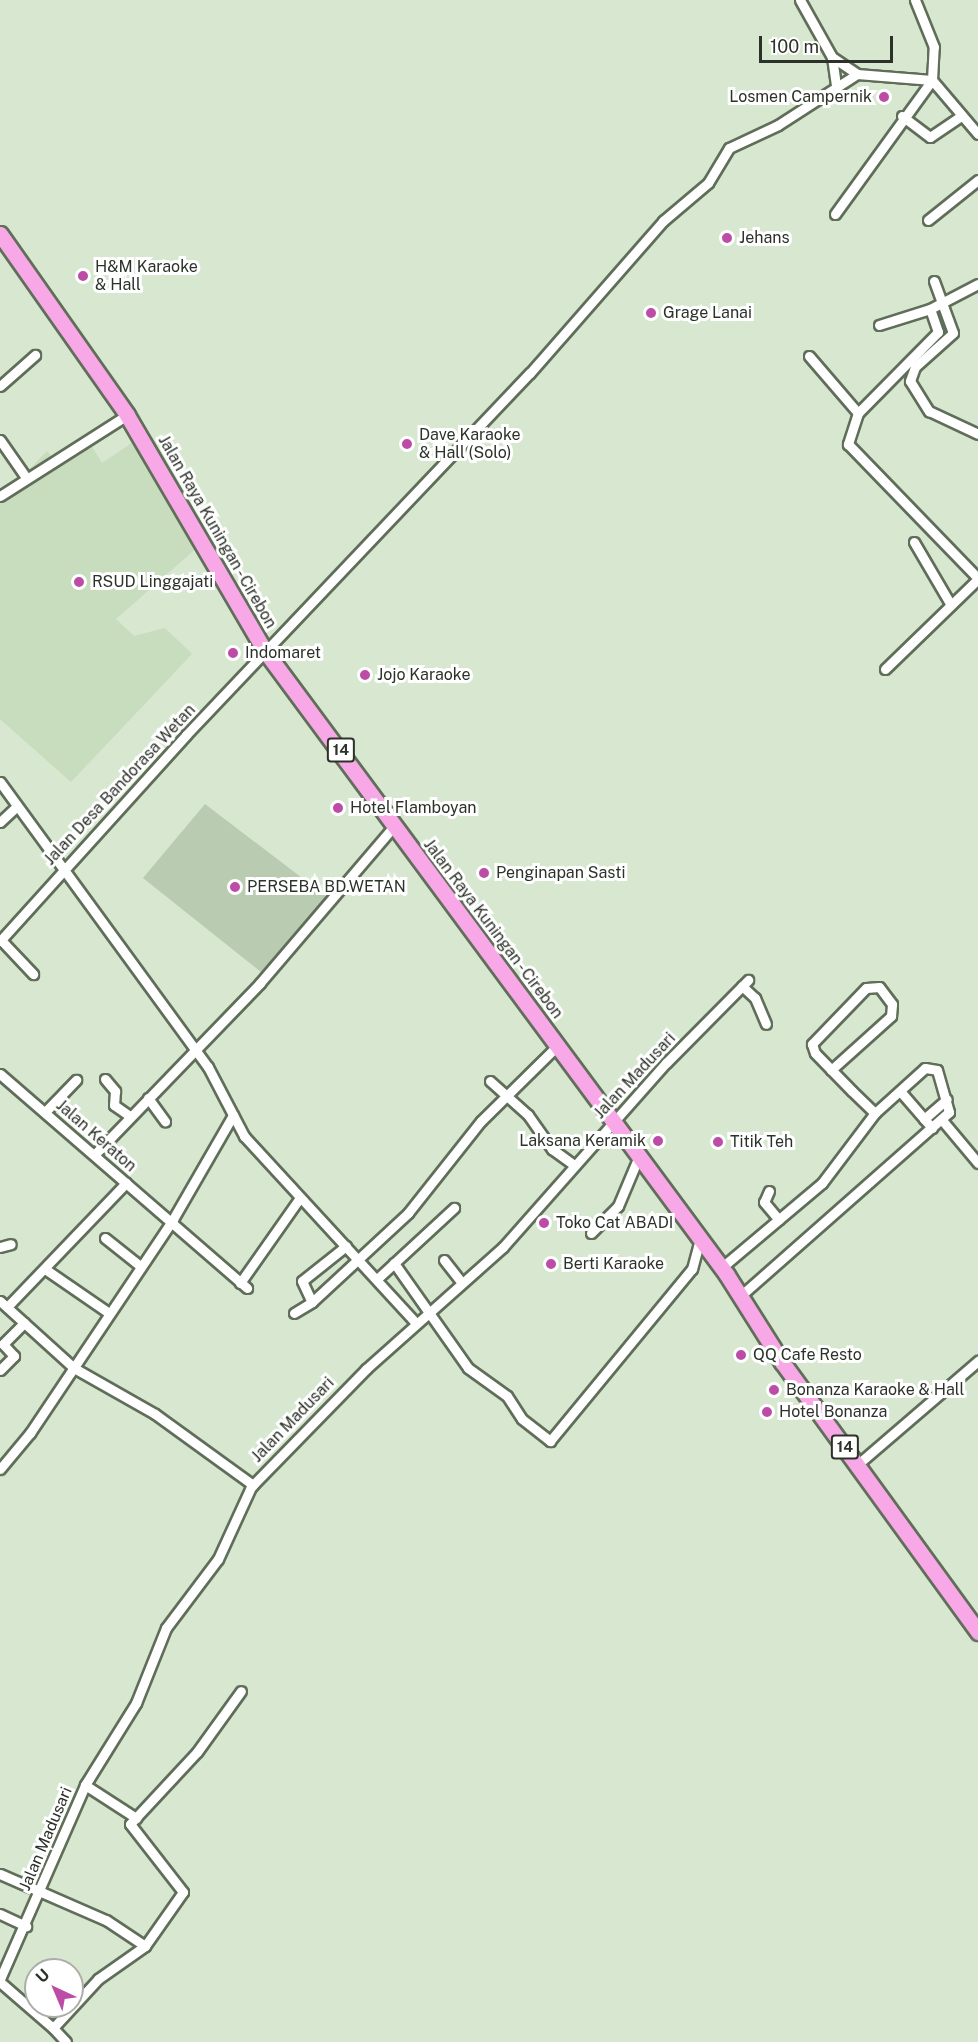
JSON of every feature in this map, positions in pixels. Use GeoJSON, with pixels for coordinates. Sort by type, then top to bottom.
{"type":"FeatureCollection","features":[{"type":"Feature","properties":{"kind":"highway","name":"Jalan Raya Kuningan - Cirebon"},"geometry":{"type":"LineString","coordinates":[[0,234],[127,415],[265,651],[614,1120],[978,1632]]}},
{"type":"Feature","properties":{"kind":"street"},"geometry":{"type":"LineString","coordinates":[[800,0],[832,57],[836,84]]}},
{"type":"Feature","properties":{"kind":"street"},"geometry":{"type":"LineString","coordinates":[[835,214],[902,116],[932,80],[934,47],[915,0]]}},
{"type":"Feature","properties":{"kind":"street"},"geometry":{"type":"LineString","coordinates":[[832,57],[857,74],[932,80],[951,96],[961,116],[978,134]]}},
{"type":"Feature","properties":{"kind":"street","name":"Jalan Desa Bandorasa Wetan"},"geometry":{"type":"LineString","coordinates":[[1,940],[62,868],[530,373],[663,221],[708,183],[729,148],[778,125],[836,84],[857,74]]}},
{"type":"Feature","properties":{"kind":"street"},"geometry":{"type":"LineString","coordinates":[[902,116],[930,137],[961,116]]}},
{"type":"Feature","properties":{"kind":"street"},"geometry":{"type":"LineString","coordinates":[[928,220],[978,180]]}},
{"type":"Feature","properties":{"kind":"street"},"geometry":{"type":"LineString","coordinates":[[934,280],[953,333],[915,367],[910,381],[925,407],[978,434]]}},
{"type":"Feature","properties":{"kind":"street"},"geometry":{"type":"LineString","coordinates":[[879,325],[930,309],[941,300],[978,284]]}},
{"type":"Feature","properties":{"kind":"street"},"geometry":{"type":"LineString","coordinates":[[885,669],[978,579],[848,444],[858,414],[938,332],[930,309]]}},
{"type":"Feature","properties":{"kind":"street"},"geometry":{"type":"LineString","coordinates":[[0,386],[35,355]]}},
{"type":"Feature","properties":{"kind":"street"},"geometry":{"type":"LineString","coordinates":[[809,356],[858,414]]}},
{"type":"Feature","properties":{"kind":"street"},"geometry":{"type":"LineString","coordinates":[[0,496],[25,476],[127,415]]}},
{"type":"Feature","properties":{"kind":"street"},"geometry":{"type":"LineString","coordinates":[[0,440],[25,476]]}},
{"type":"Feature","properties":{"kind":"street"},"geometry":{"type":"LineString","coordinates":[[914,542],[951,605]]}},
{"type":"Feature","properties":{"kind":"street"},"geometry":{"type":"LineString","coordinates":[[0,782],[196,1050],[233,1115],[276,1176],[346,1246],[415,1322]]}},
{"type":"Feature","properties":{"kind":"street"},"geometry":{"type":"LineString","coordinates":[[0,822],[17,806]]}},
{"type":"Feature","properties":{"kind":"street"},"geometry":{"type":"LineString","coordinates":[[95,1154],[196,1050],[394,826]]}},
{"type":"Feature","properties":{"kind":"street"},"geometry":{"type":"LineString","coordinates":[[1,940],[33,974]]}},
{"type":"Feature","properties":{"kind":"street","name":"Jalan Madusari"},"geometry":{"type":"LineString","coordinates":[[0,1981],[26,1926],[85,1785],[135,1703],[166,1628],[213,1568],[253,1485],[415,1322],[503,1247],[614,1120],[745,983],[755,998],[766,1023]]}},
{"type":"Feature","properties":{"kind":"street"},"geometry":{"type":"LineString","coordinates":[[831,1070],[891,1016],[892,1004],[879,987],[866,988],[817,1034],[812,1048],[831,1070],[875,1113]]}},
{"type":"Feature","properties":{"kind":"street"},"geometry":{"type":"LineString","coordinates":[[294,1313],[312,1302],[359,1260],[507,1097],[557,1046]]}},
{"type":"Feature","properties":{"kind":"street"},"geometry":{"type":"LineString","coordinates":[[394,1263],[430,1308],[468,1368],[507,1396],[522,1419],[550,1441],[692,1269],[711,1254],[779,1220],[822,1183],[875,1113],[930,1066],[950,1107],[942,1120],[740,1296]]}},
{"type":"Feature","properties":{"kind":"street","name":"Jalan Keraton"},"geometry":{"type":"LineString","coordinates":[[0,1074],[95,1154],[170,1223],[244,1286],[299,1199]]}},
{"type":"Feature","properties":{"kind":"street"},"geometry":{"type":"LineString","coordinates":[[105,1079],[115,1090],[114,1105],[130,1116]]}},
{"type":"Feature","properties":{"kind":"street"},"geometry":{"type":"LineString","coordinates":[[45,1112],[76,1080]]}},
{"type":"Feature","properties":{"kind":"street"},"geometry":{"type":"LineString","coordinates":[[489,1081],[528,1115],[552,1149],[574,1165]]}},
{"type":"Feature","properties":{"kind":"street"},"geometry":{"type":"LineString","coordinates":[[900,1091],[932,1128]]}},
{"type":"Feature","properties":{"kind":"street"},"geometry":{"type":"LineString","coordinates":[[148,1098],[165,1121]]}},
{"type":"Feature","properties":{"kind":"street"},"geometry":{"type":"LineString","coordinates":[[924,1119],[947,1099]]}},
{"type":"Feature","properties":{"kind":"street"},"geometry":{"type":"LineString","coordinates":[[0,1469],[74,1368],[140,1265],[170,1223],[233,1115]]}},
{"type":"Feature","properties":{"kind":"street"},"geometry":{"type":"LineString","coordinates":[[942,1120],[978,1163]]}},
{"type":"Feature","properties":{"kind":"street"},"geometry":{"type":"LineString","coordinates":[[591,1233],[618,1206],[639,1156]]}},
{"type":"Feature","properties":{"kind":"street"},"geometry":{"type":"LineString","coordinates":[[126,1183],[45,1269],[3,1304],[74,1368],[154,1414],[253,1485]]}},
{"type":"Feature","properties":{"kind":"street"},"geometry":{"type":"LineString","coordinates":[[769,1191],[764,1202],[779,1220]]}},
{"type":"Feature","properties":{"kind":"street"},"geometry":{"type":"LineString","coordinates":[[377,1279],[454,1208]]}},
{"type":"Feature","properties":{"kind":"street"},"geometry":{"type":"LineString","coordinates":[[105,1238],[140,1265]]}},
{"type":"Feature","properties":{"kind":"street"},"geometry":{"type":"LineString","coordinates":[[0,1247],[11,1244]]}},
{"type":"Feature","properties":{"kind":"street"},"geometry":{"type":"LineString","coordinates":[[312,1302],[302,1281],[346,1246]]}},
{"type":"Feature","properties":{"kind":"street"},"geometry":{"type":"LineString","coordinates":[[444,1260],[461,1282]]}},
{"type":"Feature","properties":{"kind":"street"},"geometry":{"type":"LineString","coordinates":[[45,1269],[109,1313]]}},
{"type":"Feature","properties":{"kind":"street"},"geometry":{"type":"LineString","coordinates":[[0,1370],[15,1356],[3,1344],[24,1323]]}},
{"type":"Feature","properties":{"kind":"street"},"geometry":{"type":"LineString","coordinates":[[858,1465],[978,1360]]}},
{"type":"Feature","properties":{"kind":"street"},"geometry":{"type":"LineString","coordinates":[[53,2028],[98,1979],[145,1946],[183,1892],[130,1827],[197,1752],[242,1691]]}},
{"type":"Feature","properties":{"kind":"street"},"geometry":{"type":"LineString","coordinates":[[85,1785],[136,1818]]}},
{"type":"Feature","properties":{"kind":"street"},"geometry":{"type":"LineString","coordinates":[[0,1874],[111,1922],[145,1946]]}},
{"type":"Feature","properties":{"kind":"street"},"geometry":{"type":"LineString","coordinates":[[0,1914],[26,1926]]}},
{"type":"Feature","properties":{"kind":"street"},"geometry":{"type":"LineString","coordinates":[[0,1981],[66,2042]]}},
{"type":"Feature","properties":{"kind":"shaded area","name":"RSUD Linggajati"},"geometry":{"type":"Polygon","coordinates":[[[89,442],[102,463],[133,442],[199,546],[116,619],[134,636],[165,628],[192,654],[71,782],[0,719],[0,500],[47,451],[55,461],[89,442]]]}},
{"type":"Feature","properties":{"kind":"shaded area","name":"PERSEBA BD.WETAN"},"geometry":{"type":"Polygon","coordinates":[[[205,804],[327,897],[261,972],[143,878],[205,804]]]}},
{"type":"Feature","properties":{"kind":"place","name":"Losmen Campernik"},"geometry":{"type":"Point","coordinates":[884,97]}},
{"type":"Feature","properties":{"kind":"place","name":"Jehans"},"geometry":{"type":"Point","coordinates":[727,238]}},
{"type":"Feature","properties":{"kind":"place","name":"H&M Karaoke & Hall"},"geometry":{"type":"Point","coordinates":[83,276]}},
{"type":"Feature","properties":{"kind":"place","name":"Grage Lanai"},"geometry":{"type":"Point","coordinates":[651,313]}},
{"type":"Feature","properties":{"kind":"place","name":"Dave Karaoke & Hall (Solo)"},"geometry":{"type":"Point","coordinates":[407,444]}},
{"type":"Feature","properties":{"kind":"place","name":"RSUD Linggajati"},"geometry":{"type":"Point","coordinates":[79,582]}},
{"type":"Feature","properties":{"kind":"place","name":"Indomaret"},"geometry":{"type":"Point","coordinates":[233,653]}},
{"type":"Feature","properties":{"kind":"place","name":"Jojo Karaoke"},"geometry":{"type":"Point","coordinates":[365,675]}},
{"type":"Feature","properties":{"kind":"place","name":"Hotel Flamboyan"},"geometry":{"type":"Point","coordinates":[338,808]}},
{"type":"Feature","properties":{"kind":"place","name":"Penginapan Sasti"},"geometry":{"type":"Point","coordinates":[484,873]}},
{"type":"Feature","properties":{"kind":"place","name":"PERSEBA BD.WETAN"},"geometry":{"type":"Point","coordinates":[235,887]}},
{"type":"Feature","properties":{"kind":"place","name":"Laksana Keramik"},"geometry":{"type":"Point","coordinates":[658,1141]}},
{"type":"Feature","properties":{"kind":"place","name":"Titik Teh"},"geometry":{"type":"Point","coordinates":[718,1142]}},
{"type":"Feature","properties":{"kind":"place","name":"Toko Cat ABADI"},"geometry":{"type":"Point","coordinates":[544,1223]}},
{"type":"Feature","properties":{"kind":"place","name":"Berti Karaoke"},"geometry":{"type":"Point","coordinates":[551,1264]}},
{"type":"Feature","properties":{"kind":"place","name":"QQ Cafe Resto"},"geometry":{"type":"Point","coordinates":[741,1355]}},
{"type":"Feature","properties":{"kind":"place","name":"Bonanza Karaoke & Hall"},"geometry":{"type":"Point","coordinates":[774,1390]}},
{"type":"Feature","properties":{"kind":"place","name":"Hotel Bonanza"},"geometry":{"type":"Point","coordinates":[767,1412]}}]}
